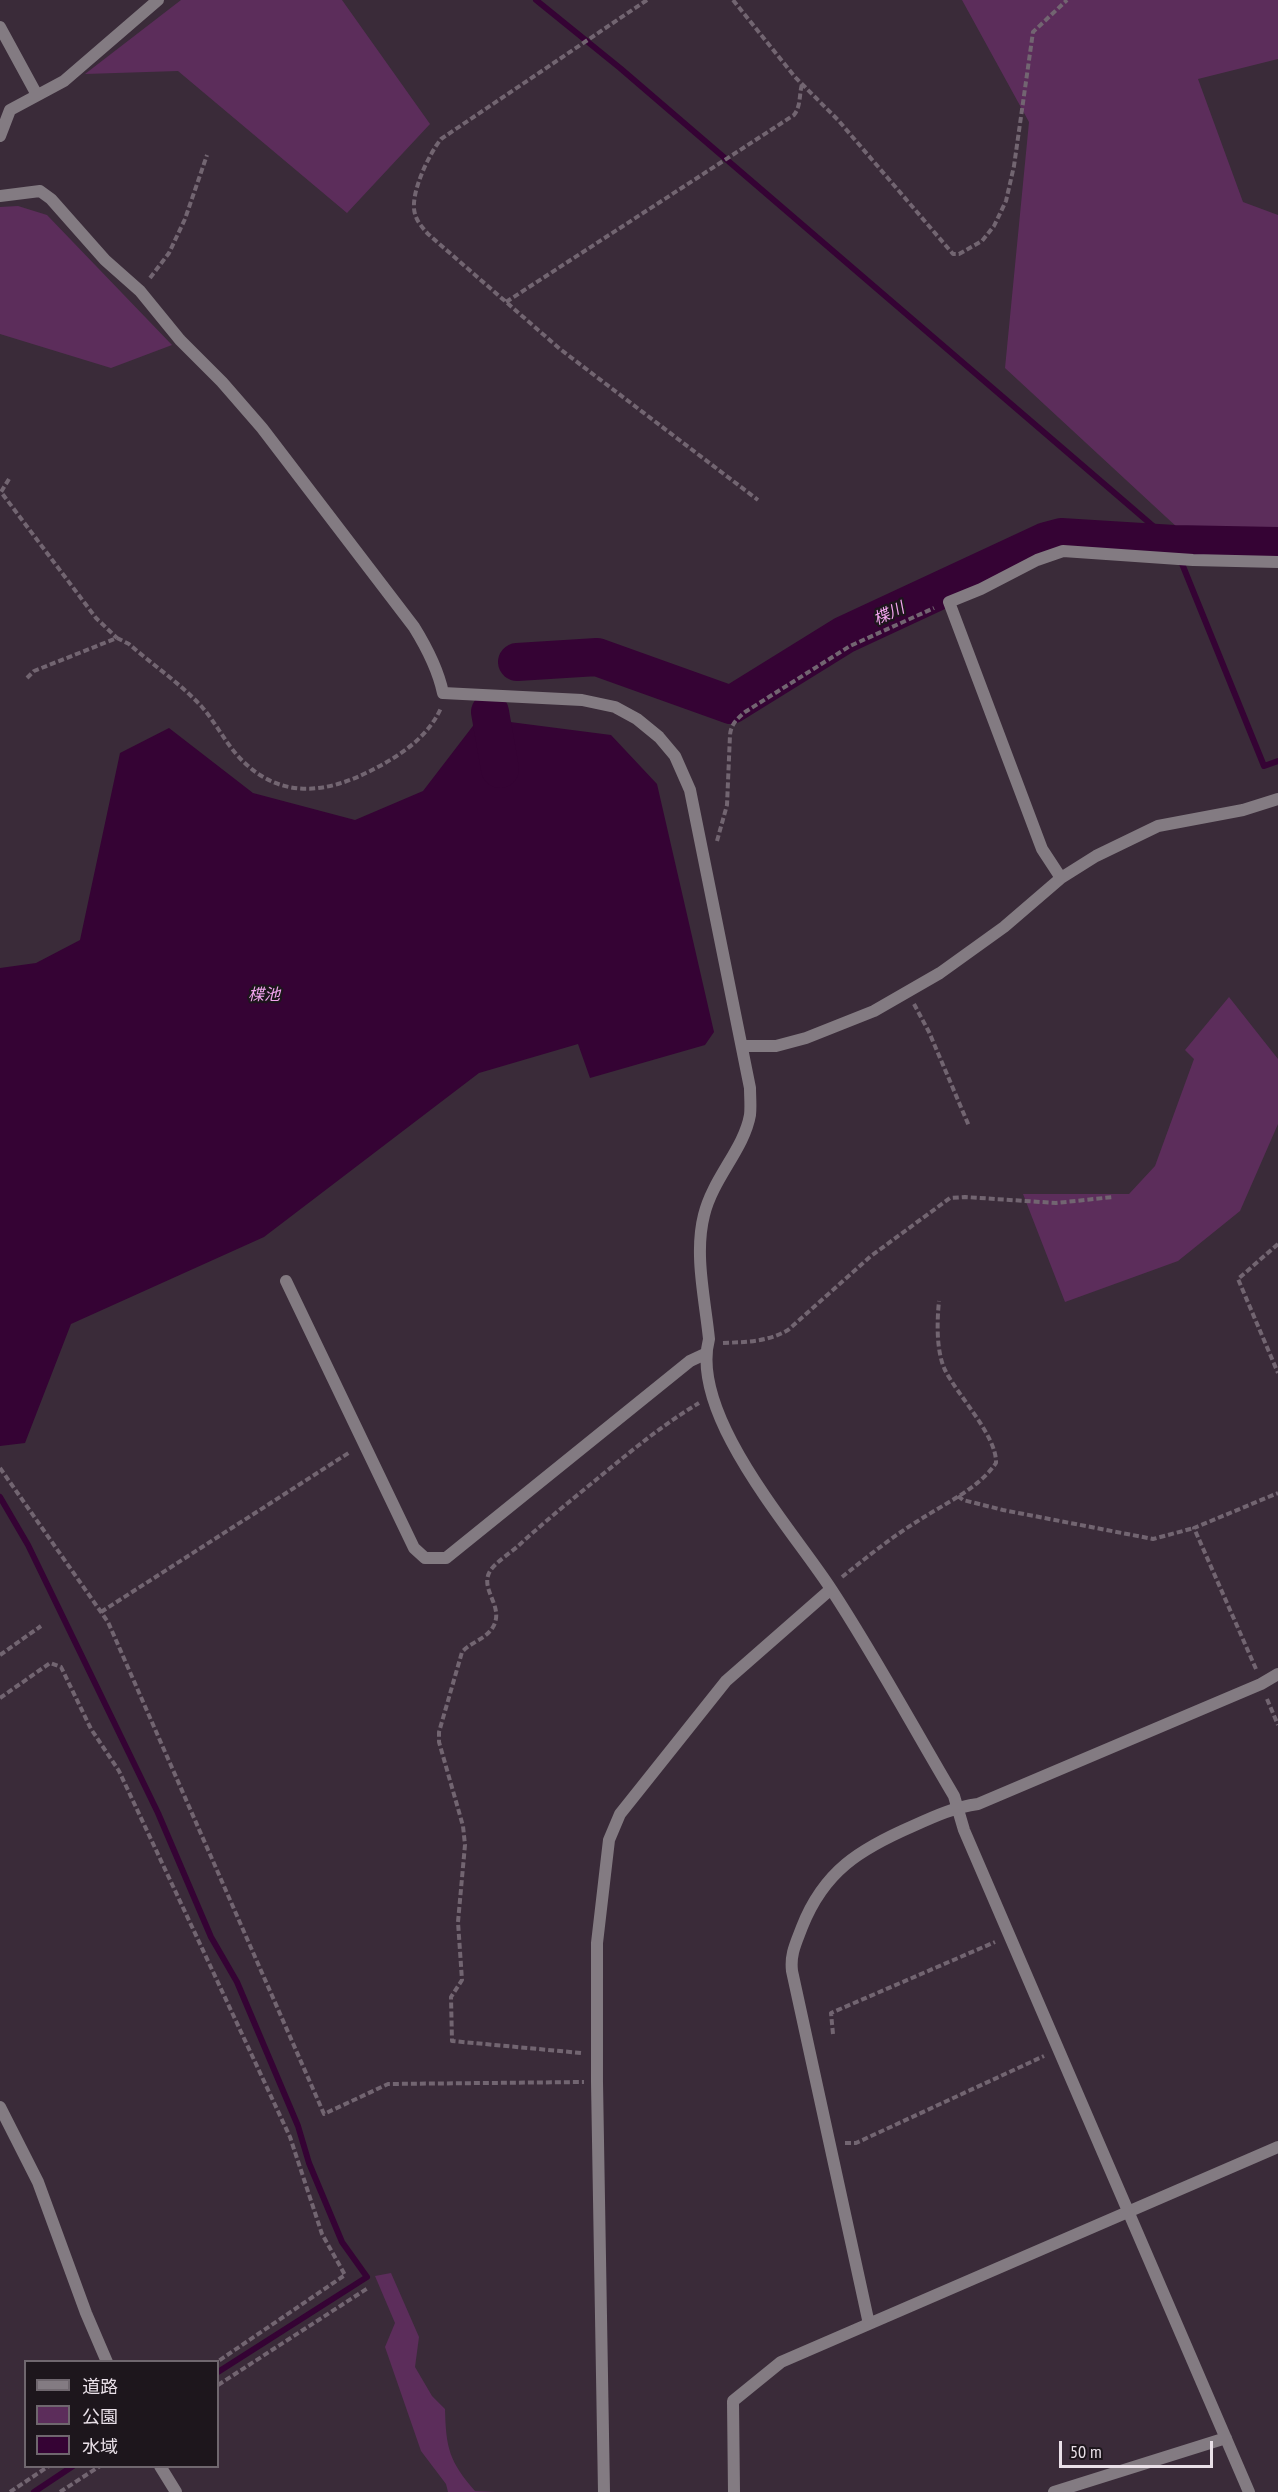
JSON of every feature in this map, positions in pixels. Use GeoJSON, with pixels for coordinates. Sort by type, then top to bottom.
{"type":"FeatureCollection","features":[{"type":"Feature","properties":{"kind":"street"},"geometry":{"type":"LineString","coordinates":[[0,136],[10,110],[64,81],[158,0]]}},
{"type":"Feature","properties":{"kind":"street"},"geometry":{"type":"LineString","coordinates":[[1,30],[37,95]]}},
{"type":"Feature","properties":{"kind":"street"},"geometry":{"type":"LineString","coordinates":[[0,195],[40,191],[51,199],[105,260],[140,291],[180,340],[222,382],[262,428],[400,608],[430,654],[440,678],[443,693],[582,700],[615,707],[637,719],[659,737],[675,756],[690,790],[750,1088],[750,1115],[743,1139],[717,1180],[704,1215],[699,1243],[706,1349],[713,1395],[730,1441],[747,1471],[831,1589],[954,1796],[964,1830],[1249,2492]]}},
{"type":"Feature","properties":{"kind":"street"},"geometry":{"type":"LineString","coordinates":[[1061,878],[1042,849],[949,602],[981,589],[1037,560],[1063,551],[1193,560],[1278,562]]}},
{"type":"Feature","properties":{"kind":"street"},"geometry":{"type":"LineString","coordinates":[[742,1046],[777,1046],[806,1038],[874,1011],[940,973],[1004,927],[1061,878],[1096,856],[1158,826],[1243,810],[1278,799]]}},
{"type":"Feature","properties":{"kind":"street"},"geometry":{"type":"LineString","coordinates":[[286,1281],[414,1548],[425,1558],[446,1558],[706,1349]]}},
{"type":"Feature","properties":{"kind":"street"},"geometry":{"type":"LineString","coordinates":[[604,2492],[597,1942],[609,1840],[620,1814],[726,1681],[831,1589]]}},
{"type":"Feature","properties":{"kind":"street"},"geometry":{"type":"LineString","coordinates":[[868,2324],[791,1956],[819,1892],[837,1870],[878,1842],[957,1807],[978,1804],[1260,1684],[1278,1674]]}},
{"type":"Feature","properties":{"kind":"street"},"geometry":{"type":"LineString","coordinates":[[0,2110],[38,2182],[86,2313],[107,2360]]}},
{"type":"Feature","properties":{"kind":"street"},"geometry":{"type":"LineString","coordinates":[[734,2492],[732,2401],[781,2362],[837,2340],[868,2324],[1278,2147]]}},
{"type":"Feature","properties":{"kind":"street"},"geometry":{"type":"LineString","coordinates":[[1054,2492],[1226,2438]]}},
{"type":"Feature","properties":{"kind":"street"},"geometry":{"type":"LineString","coordinates":[[161,2468],[176,2492]]}},
{"type":"Feature","properties":{"kind":"path"},"geometry":{"type":"LineString","coordinates":[[647,0],[441,139],[429,155],[413,201],[417,220],[428,234],[570,356],[758,500]]}},
{"type":"Feature","properties":{"kind":"path"},"geometry":{"type":"LineString","coordinates":[[733,0],[802,84],[838,120],[953,254],[959,254],[982,241],[994,226],[1006,201],[1014,166],[1033,32],[1067,0]]}},
{"type":"Feature","properties":{"kind":"path"},"geometry":{"type":"LineString","coordinates":[[506,302],[794,115],[799,108],[799,93],[802,84]]}},
{"type":"Feature","properties":{"kind":"path"},"geometry":{"type":"LineString","coordinates":[[140,291],[169,253],[186,219],[207,155]]}},
{"type":"Feature","properties":{"kind":"path"},"geometry":{"type":"LineString","coordinates":[[9,479],[1,492],[96,618],[199,705],[237,755],[253,770],[276,785],[289,788],[323,788],[367,773],[395,758],[429,728],[440,710],[443,693]]}},
{"type":"Feature","properties":{"kind":"path"},"geometry":{"type":"LineString","coordinates":[[706,861],[712,856],[727,805],[730,735],[735,721],[745,712],[850,646],[949,602]]}},
{"type":"Feature","properties":{"kind":"path"},"geometry":{"type":"LineString","coordinates":[[27,678],[34,671],[117,638]]}},
{"type":"Feature","properties":{"kind":"path"},"geometry":{"type":"LineString","coordinates":[[907,992],[929,1032],[969,1126]]}},
{"type":"Feature","properties":{"kind":"path"},"geometry":{"type":"LineString","coordinates":[[706,1349],[774,1338],[788,1330],[871,1256],[950,1198],[1056,1203],[1113,1197]]}},
{"type":"Feature","properties":{"kind":"path"},"geometry":{"type":"LineString","coordinates":[[1278,1244],[1238,1279],[1278,1373]]}},
{"type":"Feature","properties":{"kind":"path"},"geometry":{"type":"LineString","coordinates":[[831,1589],[837,1581],[873,1553],[991,1472],[996,1463],[994,1448],[945,1369],[939,1337],[939,1301]]}},
{"type":"Feature","properties":{"kind":"path"},"geometry":{"type":"LineString","coordinates":[[597,2053],[452,2041],[451,1996],[462,1980],[458,1922],[465,1845],[463,1826],[439,1742],[439,1732],[462,1652],[467,1646],[484,1636],[492,1628],[497,1618],[497,1608],[487,1585],[490,1570],[666,1422],[713,1395]]}},
{"type":"Feature","properties":{"kind":"path"},"geometry":{"type":"LineString","coordinates":[[101,1612],[365,1443]]}},
{"type":"Feature","properties":{"kind":"path"},"geometry":{"type":"LineString","coordinates":[[0,1468],[108,1622],[324,2114],[388,2084],[597,2082]]}},
{"type":"Feature","properties":{"kind":"path"},"geometry":{"type":"LineString","coordinates":[[958,1496],[963,1500],[1003,1510],[1153,1539],[1194,1528],[1278,1493]]}},
{"type":"Feature","properties":{"kind":"path"},"geometry":{"type":"LineString","coordinates":[[1194,1528],[1256,1668],[1260,1684],[1278,1725]]}},
{"type":"Feature","properties":{"kind":"path"},"geometry":{"type":"LineString","coordinates":[[0,1655],[41,1626]]}},
{"type":"Feature","properties":{"kind":"path"},"geometry":{"type":"LineString","coordinates":[[0,1698],[50,1663],[61,1667],[91,1729],[119,1771],[201,1946],[290,2137],[322,2234],[345,2275],[218,2360]]}},
{"type":"Feature","properties":{"kind":"path"},"geometry":{"type":"LineString","coordinates":[[833,2034],[831,2013],[1010,1936]]}},
{"type":"Feature","properties":{"kind":"path"},"geometry":{"type":"LineString","coordinates":[[830,2145],[856,2143],[1058,2049]]}},
{"type":"Feature","properties":{"kind":"path"},"geometry":{"type":"LineString","coordinates":[[219,2384],[368,2288]]}},
{"type":"Feature","properties":{"kind":"path"},"geometry":{"type":"LineString","coordinates":[[9,2492],[46,2468]]}},
{"type":"Feature","properties":{"kind":"path"},"geometry":{"type":"LineString","coordinates":[[60,2492],[97,2468]]}},
{"type":"Feature","properties":{"kind":"green space"},"geometry":{"type":"Polygon","coordinates":[[[181,0],[342,0],[430,124],[347,213],[178,71],[85,74],[181,0]]]}},
{"type":"Feature","properties":{"kind":"green space"},"geometry":{"type":"Polygon","coordinates":[[[962,0],[1278,0],[1278,59],[1198,79],[1243,202],[1278,215],[1278,529],[1179,529],[1005,368],[1029,122],[962,0]]]}},
{"type":"Feature","properties":{"kind":"green space"},"geometry":{"type":"Polygon","coordinates":[[[18,206],[47,215],[172,345],[111,368],[0,334],[0,207],[18,206]]]}},
{"type":"Feature","properties":{"kind":"green space"},"geometry":{"type":"Polygon","coordinates":[[[1229,997],[1278,1059],[1278,1124],[1240,1211],[1178,1261],[1065,1302],[1023,1194],[1129,1194],[1155,1166],[1194,1059],[1185,1050],[1229,997]]]}},
{"type":"Feature","properties":{"kind":"green space"},"geometry":{"type":"Polygon","coordinates":[[[391,2273],[419,2337],[415,2367],[432,2396],[445,2409],[446,2434],[454,2462],[475,2491],[496,2492],[448,2492],[446,2484],[421,2451],[385,2347],[395,2323],[375,2276],[391,2273]]]}},
{"type":"Feature","properties":{"kind":"water","name":"楪池"},"geometry":{"type":"Polygon","coordinates":[[[479,718],[611,735],[657,784],[714,1032],[705,1045],[590,1078],[578,1044],[479,1073],[264,1237],[71,1324],[25,1443],[0,1446],[0,968],[36,963],[80,940],[120,753],[169,728],[253,793],[355,820],[423,791],[479,718]]]}},
{"type":"Feature","properties":{"kind":"waterway"},"geometry":{"type":"LineString","coordinates":[[536,0],[620,68],[1174,544],[1264,766],[1278,761]]}},
{"type":"Feature","properties":{"kind":"waterway","name":"楪川"},"geometry":{"type":"LineString","coordinates":[[517,662],[597,657],[731,705],[844,635],[1046,541],[1061,537],[1174,544],[1278,546]]}},
{"type":"Feature","properties":{"kind":"waterway","name":"楪池"},"geometry":{"type":"LineString","coordinates":[[490,712],[500,769]]}},
{"type":"Feature","properties":{"kind":"waterway"},"geometry":{"type":"LineString","coordinates":[[0,1497],[28,1545],[158,1813],[211,1937],[237,1982],[298,2126],[309,2163],[342,2242],[367,2277],[219,2371]]}},
{"type":"Feature","properties":{"kind":"waterway"},"geometry":{"type":"LineString","coordinates":[[34,2492],[70,2468]]}}]}
